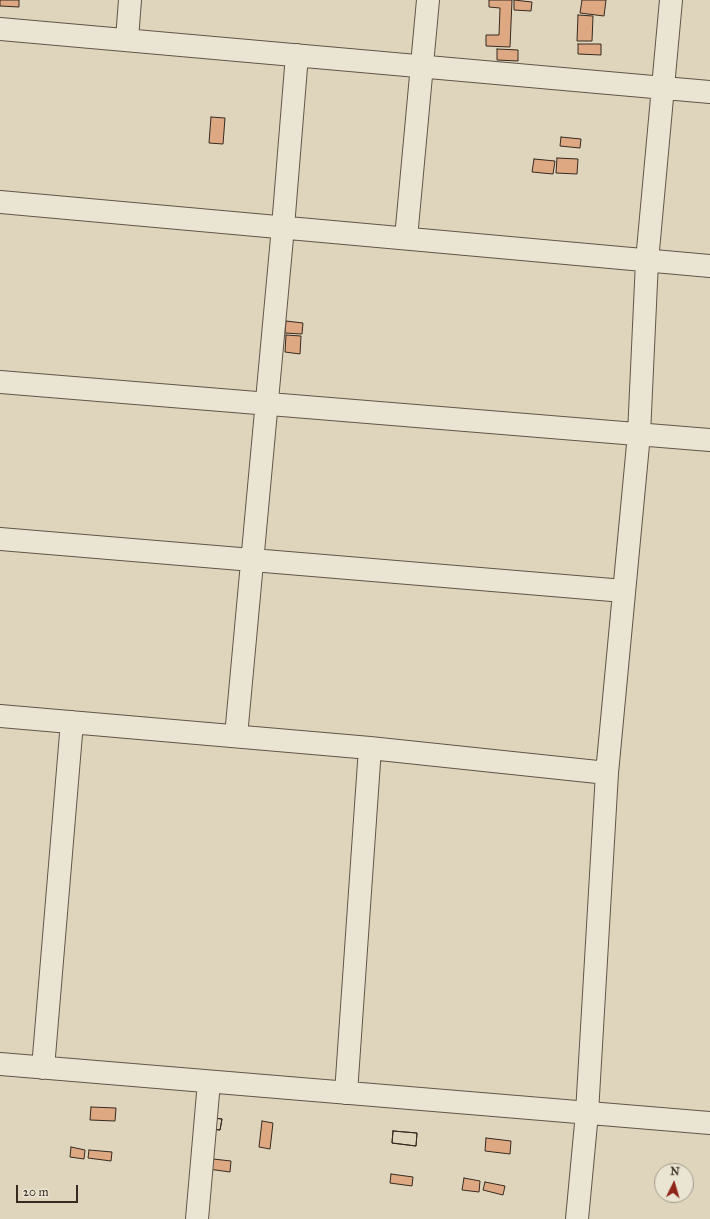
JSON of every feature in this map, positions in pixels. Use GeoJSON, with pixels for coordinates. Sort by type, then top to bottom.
{"type":"FeatureCollection","features":[{"type":"Feature","properties":{"kind":"street"},"geometry":{"type":"LineString","coordinates":[[127,39],[130,0]]}},
{"type":"Feature","properties":{"kind":"street"},"geometry":{"type":"LineString","coordinates":[[406,238],[428,0]]}},
{"type":"Feature","properties":{"kind":"street"},"geometry":{"type":"LineString","coordinates":[[577,1219],[586,1113],[607,773],[639,434],[647,261],[671,0]]}},
{"type":"Feature","properties":{"kind":"street"},"geometry":{"type":"LineString","coordinates":[[0,29],[422,65],[710,92]]}},
{"type":"Feature","properties":{"kind":"street"},"geometry":{"type":"LineString","coordinates":[[236,736],[283,227],[297,55]]}},
{"type":"Feature","properties":{"kind":"street"},"geometry":{"type":"LineString","coordinates":[[0,202],[710,266]]}},
{"type":"Feature","properties":{"kind":"street"},"geometry":{"type":"LineString","coordinates":[[0,382],[710,440]]}},
{"type":"Feature","properties":{"kind":"street"},"geometry":{"type":"LineString","coordinates":[[0,538],[624,591]]}},
{"type":"Feature","properties":{"kind":"street"},"geometry":{"type":"LineString","coordinates":[[0,716],[370,748],[607,773]]}},
{"type":"Feature","properties":{"kind":"street"},"geometry":{"type":"LineString","coordinates":[[43,1068],[72,722]]}},
{"type":"Feature","properties":{"kind":"street"},"geometry":{"type":"LineString","coordinates":[[346,1093],[370,748]]}},
{"type":"Feature","properties":{"kind":"street"},"geometry":{"type":"LineString","coordinates":[[0,1064],[710,1123]]}},
{"type":"Feature","properties":{"kind":"street"},"geometry":{"type":"LineString","coordinates":[[197,1219],[209,1082]]}},
{"type":"Feature","properties":{"kind":"building"},"geometry":{"type":"Polygon","coordinates":[[[0,0],[19,0],[19,7],[0,6],[0,0]]]}},
{"type":"Feature","properties":{"kind":"building"},"geometry":{"type":"Polygon","coordinates":[[[489,0],[512,0],[510,47],[486,46],[486,35],[499,35],[500,8],[489,7],[489,0]]]}},
{"type":"Feature","properties":{"kind":"building"},"geometry":{"type":"Polygon","coordinates":[[[514,0],[532,2],[531,11],[514,10],[514,0]]]}},
{"type":"Feature","properties":{"kind":"building"},"geometry":{"type":"Polygon","coordinates":[[[582,0],[606,0],[604,16],[580,13],[582,0]]]}},
{"type":"Feature","properties":{"kind":"building"},"geometry":{"type":"Polygon","coordinates":[[[578,15],[593,16],[592,41],[577,41],[578,15]]]}},
{"type":"Feature","properties":{"kind":"building"},"geometry":{"type":"Polygon","coordinates":[[[578,44],[601,44],[601,55],[578,54],[578,44]]]}},
{"type":"Feature","properties":{"kind":"building"},"geometry":{"type":"Polygon","coordinates":[[[497,49],[518,50],[518,61],[497,60],[497,49]]]}},
{"type":"Feature","properties":{"kind":"building"},"geometry":{"type":"Polygon","coordinates":[[[211,117],[225,118],[223,144],[209,143],[211,117]]]}},
{"type":"Feature","properties":{"kind":"building"},"geometry":{"type":"Polygon","coordinates":[[[561,137],[581,139],[580,148],[560,146],[561,137]]]}},
{"type":"Feature","properties":{"kind":"building"},"geometry":{"type":"Polygon","coordinates":[[[557,158],[578,159],[577,174],[556,173],[557,158]]]}},
{"type":"Feature","properties":{"kind":"building"},"geometry":{"type":"Polygon","coordinates":[[[534,159],[555,161],[553,174],[532,172],[534,159]]]}},
{"type":"Feature","properties":{"kind":"building"},"geometry":{"type":"Polygon","coordinates":[[[286,321],[303,323],[302,334],[285,333],[286,321]]]}},
{"type":"Feature","properties":{"kind":"building"},"geometry":{"type":"Polygon","coordinates":[[[286,335],[301,336],[300,354],[285,352],[286,335]]]}},
{"type":"Feature","properties":{"kind":"building"},"geometry":{"type":"Polygon","coordinates":[[[91,1107],[116,1108],[115,1121],[90,1120],[91,1107]]]}},
{"type":"Feature","properties":{"kind":"building"},"geometry":{"type":"Polygon","coordinates":[[[198,1116],[222,1119],[220,1130],[196,1127],[198,1116]]]}},
{"type":"Feature","properties":{"kind":"building"},"geometry":{"type":"Polygon","coordinates":[[[198,1116],[222,1119],[220,1130],[196,1127],[198,1116]]]}},
{"type":"Feature","properties":{"kind":"building"},"geometry":{"type":"Polygon","coordinates":[[[262,1121],[273,1123],[270,1149],[259,1147],[262,1121]]]}},
{"type":"Feature","properties":{"kind":"building"},"geometry":{"type":"Polygon","coordinates":[[[393,1131],[417,1133],[416,1146],[392,1143],[393,1131]]]}},
{"type":"Feature","properties":{"kind":"building"},"geometry":{"type":"Polygon","coordinates":[[[393,1131],[417,1133],[416,1146],[392,1143],[393,1131]]]}},
{"type":"Feature","properties":{"kind":"building"},"geometry":{"type":"Polygon","coordinates":[[[486,1138],[511,1141],[510,1154],[485,1151],[486,1138]]]}},
{"type":"Feature","properties":{"kind":"building"},"geometry":{"type":"Polygon","coordinates":[[[71,1147],[85,1150],[84,1159],[70,1157],[71,1147]]]}},
{"type":"Feature","properties":{"kind":"building"},"geometry":{"type":"Polygon","coordinates":[[[89,1150],[112,1152],[111,1161],[88,1158],[89,1150]]]}},
{"type":"Feature","properties":{"kind":"building"},"geometry":{"type":"Polygon","coordinates":[[[195,1157],[231,1161],[230,1172],[194,1167],[195,1157]]]}},
{"type":"Feature","properties":{"kind":"building"},"geometry":{"type":"Polygon","coordinates":[[[391,1174],[413,1177],[412,1186],[390,1183],[391,1174]]]}},
{"type":"Feature","properties":{"kind":"building"},"geometry":{"type":"Polygon","coordinates":[[[464,1178],[480,1181],[479,1192],[462,1190],[464,1178]]]}},
{"type":"Feature","properties":{"kind":"building"},"geometry":{"type":"Polygon","coordinates":[[[485,1182],[505,1186],[503,1195],[483,1190],[485,1182]]]}}]}
